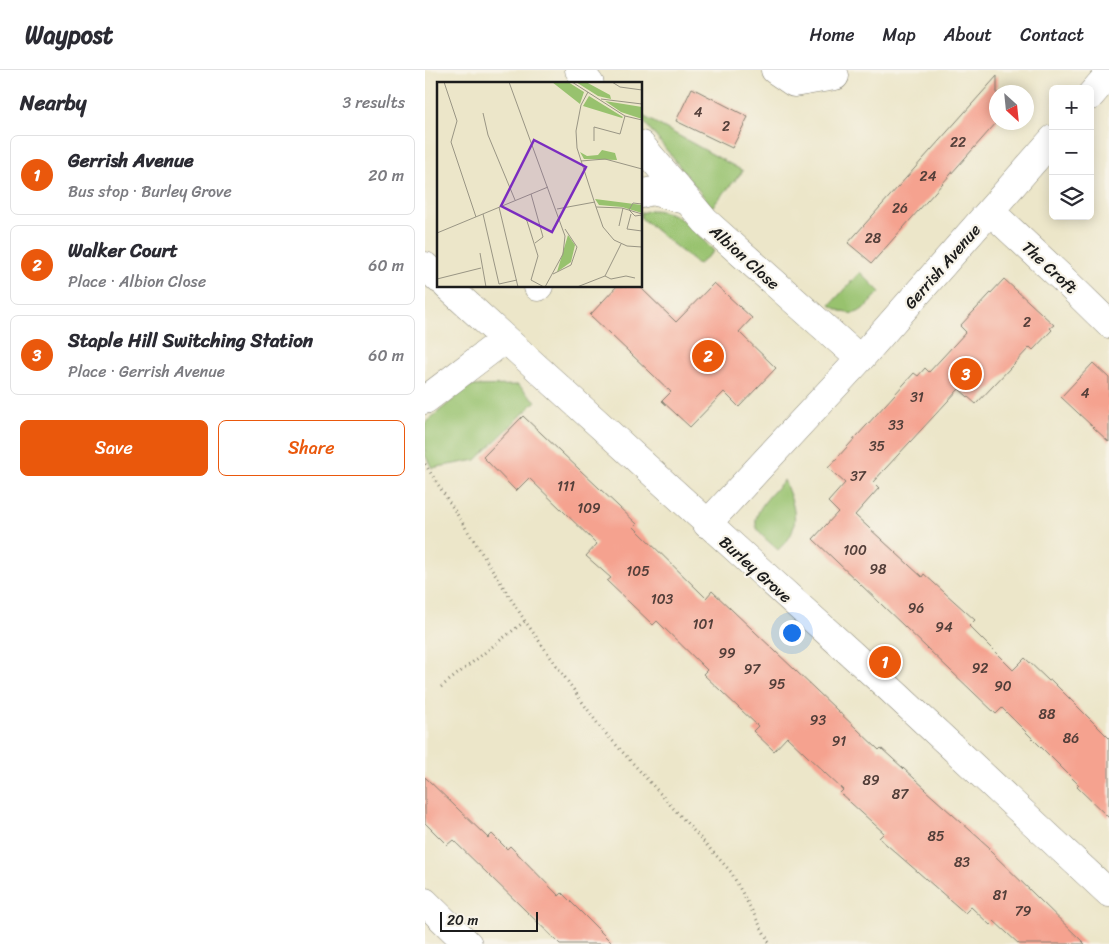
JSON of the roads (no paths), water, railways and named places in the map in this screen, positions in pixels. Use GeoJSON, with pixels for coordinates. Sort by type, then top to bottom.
{"type":"FeatureCollection","features":[{"type":"Feature","properties":{"kind":"street"},"geometry":{"type":"LineString","coordinates":[[579,70],[588,82]]}},
{"type":"Feature","properties":{"kind":"street"},"geometry":{"type":"LineString","coordinates":[[775,70],[794,83],[835,76]]}},
{"type":"Feature","properties":{"kind":"street"},"geometry":{"type":"LineString","coordinates":[[1094,91],[1109,74]]}},
{"type":"Feature","properties":{"kind":"street","name":"Gerrish Avenue"},"geometry":{"type":"LineString","coordinates":[[707,524],[860,359],[1049,144]]}},
{"type":"Feature","properties":{"kind":"street","name":"Albion Close"},"geometry":{"type":"LineString","coordinates":[[643,147],[705,221],[860,359]]}},
{"type":"Feature","properties":{"kind":"street"},"geometry":{"type":"LineString","coordinates":[[643,193],[652,191],[688,201]]}},
{"type":"Feature","properties":{"kind":"street","name":"The Croft"},"geometry":{"type":"LineString","coordinates":[[990,211],[1063,278],[1109,324]]}},
{"type":"Feature","properties":{"kind":"street"},"geometry":{"type":"LineString","coordinates":[[425,266],[437,277]]}},
{"type":"Feature","properties":{"kind":"street","name":"Burley Grove"},"geometry":{"type":"LineString","coordinates":[[449,288],[504,340],[889,688],[1109,893]]}},
{"type":"Feature","properties":{"kind":"street"},"geometry":{"type":"LineString","coordinates":[[425,400],[504,340]]}},
{"type":"Feature","properties":{"kind":"street"},"geometry":{"type":"LineString","coordinates":[[425,902],[467,944]]}},
{"type":"Feature","properties":{"kind":"place","name":"Walker Court"},"geometry":{"type":"Point","coordinates":[708,356]}},
{"type":"Feature","properties":{"kind":"place","name":"Staple Hill Switching Station"},"geometry":{"type":"Point","coordinates":[966,374]}},
{"type":"Feature","properties":{"kind":"place","name":"Gerrish Avenue"},"geometry":{"type":"Point","coordinates":[885,662]}}]}
